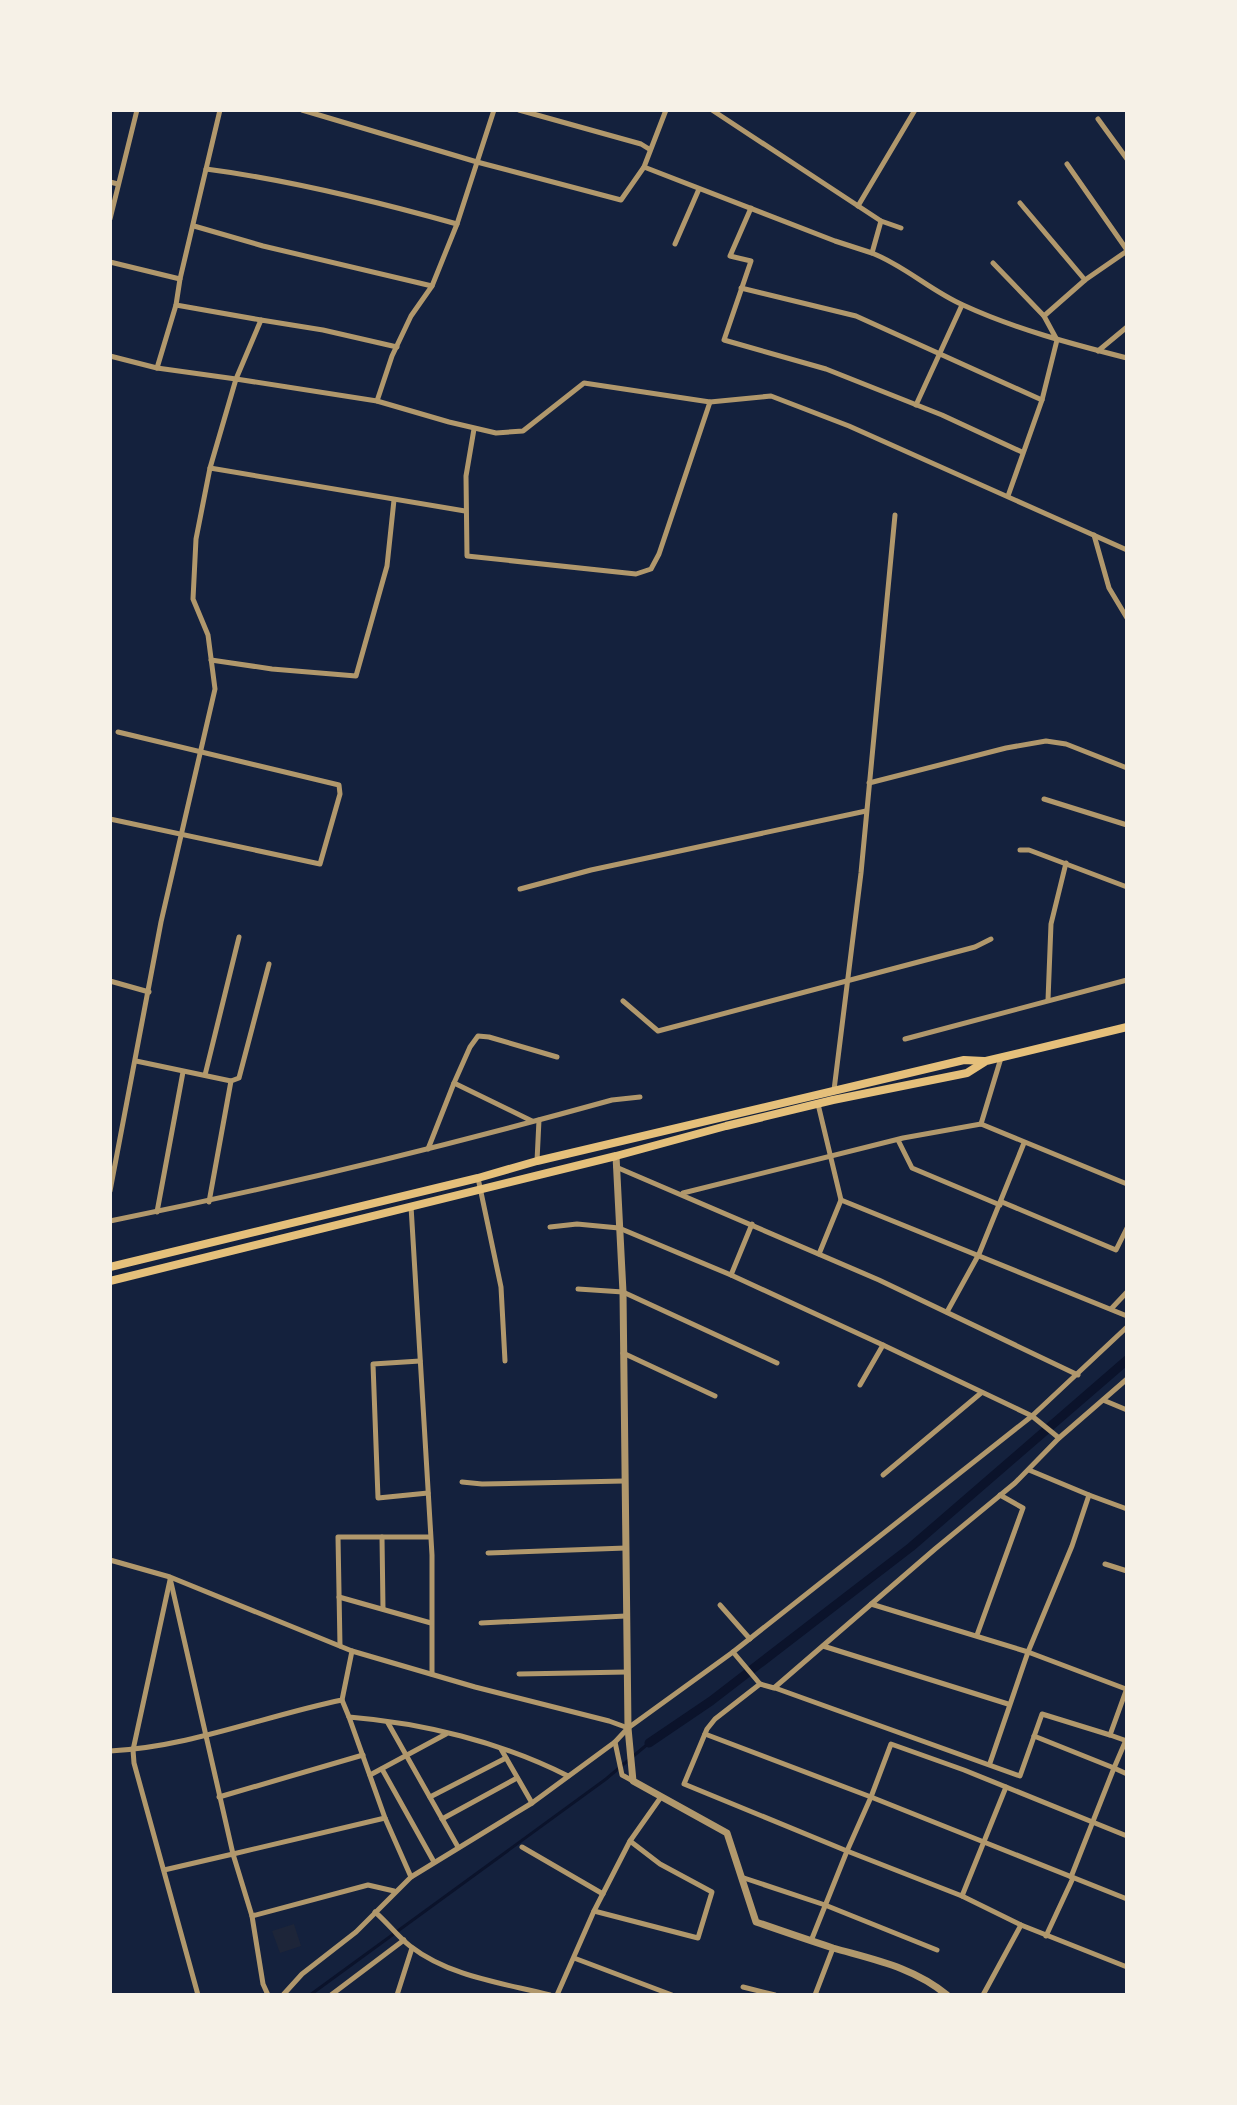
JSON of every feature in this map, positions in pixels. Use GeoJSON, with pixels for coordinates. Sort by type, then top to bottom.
{"type":"FeatureCollection","features":[{"type":"Feature","properties":{"kind":"main road"},"geometry":{"type":"LineString","coordinates":[[110,1281],[411,1205],[537,1161],[964,1060],[1001,1058],[1127,1027]]}},
{"type":"Feature","properties":{"kind":"main road"},"geometry":{"type":"LineString","coordinates":[[110,1267],[479,1183],[616,1156],[818,1104],[967,1073],[986,1061]]}},
{"type":"Feature","properties":{"kind":"street"},"geometry":{"type":"LineString","coordinates":[[110,219],[137,110]]}},
{"type":"Feature","properties":{"kind":"street"},"geometry":{"type":"LineString","coordinates":[[157,368],[176,305],[181,264],[194,226],[220,110]]}},
{"type":"Feature","properties":{"kind":"street"},"geometry":{"type":"LineString","coordinates":[[302,110],[477,162],[621,200],[644,167],[666,110]]}},
{"type":"Feature","properties":{"kind":"street"},"geometry":{"type":"LineString","coordinates":[[377,401],[411,316],[432,286],[457,224],[494,110]]}},
{"type":"Feature","properties":{"kind":"street"},"geometry":{"type":"LineString","coordinates":[[519,110],[641,144],[649,149]]}},
{"type":"Feature","properties":{"kind":"street"},"geometry":{"type":"LineString","coordinates":[[712,110],[881,221],[901,228]]}},
{"type":"Feature","properties":{"kind":"street"},"geometry":{"type":"LineString","coordinates":[[858,206],[915,110]]}},
{"type":"Feature","properties":{"kind":"street"},"geometry":{"type":"LineString","coordinates":[[1098,119],[1127,159]]}},
{"type":"Feature","properties":{"kind":"street"},"geometry":{"type":"LineString","coordinates":[[1044,316],[1085,280],[1127,250],[1067,164]]}},
{"type":"Feature","properties":{"kind":"street"},"geometry":{"type":"LineString","coordinates":[[644,167],[889,260],[962,305],[1057,340],[1127,358]]}},
{"type":"Feature","properties":{"kind":"street"},"geometry":{"type":"LineString","coordinates":[[206,169],[239,173],[395,207],[457,224]]}},
{"type":"Feature","properties":{"kind":"street"},"geometry":{"type":"LineString","coordinates":[[110,182],[118,184]]}},
{"type":"Feature","properties":{"kind":"street"},"geometry":{"type":"LineString","coordinates":[[675,244],[699,189]]}},
{"type":"Feature","properties":{"kind":"street"},"geometry":{"type":"LineString","coordinates":[[1020,203],[1085,280]]}},
{"type":"Feature","properties":{"kind":"street"},"geometry":{"type":"LineString","coordinates":[[751,208],[730,256],[751,261],[724,340],[826,369],[1022,452]]}},
{"type":"Feature","properties":{"kind":"street"},"geometry":{"type":"LineString","coordinates":[[872,253],[881,221]]}},
{"type":"Feature","properties":{"kind":"street"},"geometry":{"type":"LineString","coordinates":[[194,226],[263,246],[432,286]]}},
{"type":"Feature","properties":{"kind":"street"},"geometry":{"type":"LineString","coordinates":[[110,262],[180,279]]}},
{"type":"Feature","properties":{"kind":"street"},"geometry":{"type":"LineString","coordinates":[[993,263],[1044,316],[1057,340],[1042,400],[1008,496]]}},
{"type":"Feature","properties":{"kind":"street"},"geometry":{"type":"LineString","coordinates":[[741,288],[856,316],[1042,400]]}},
{"type":"Feature","properties":{"kind":"street"},"geometry":{"type":"LineString","coordinates":[[176,305],[323,330],[397,347]]}},
{"type":"Feature","properties":{"kind":"street"},"geometry":{"type":"LineString","coordinates":[[916,405],[962,305]]}},
{"type":"Feature","properties":{"kind":"street"},"geometry":{"type":"LineString","coordinates":[[110,1191],[180,836],[215,689],[208,635],[193,599],[196,539],[210,468],[236,379],[261,320]]}},
{"type":"Feature","properties":{"kind":"street"},"geometry":{"type":"LineString","coordinates":[[1098,351],[1127,327]]}},
{"type":"Feature","properties":{"kind":"street"},"geometry":{"type":"LineString","coordinates":[[110,356],[157,368],[377,401],[496,433],[523,431],[584,383],[710,402],[771,396],[849,426],[1127,550]]}},
{"type":"Feature","properties":{"kind":"street"},"geometry":{"type":"LineString","coordinates":[[474,429],[466,476],[467,556],[636,574],[651,569],[659,554],[710,402]]}},
{"type":"Feature","properties":{"kind":"street"},"geometry":{"type":"LineString","coordinates":[[210,468],[465,511]]}},
{"type":"Feature","properties":{"kind":"street"},"geometry":{"type":"LineString","coordinates":[[211,660],[356,676],[387,566],[394,500]]}},
{"type":"Feature","properties":{"kind":"street"},"geometry":{"type":"LineString","coordinates":[[834,1091],[895,515]]}},
{"type":"Feature","properties":{"kind":"street"},"geometry":{"type":"LineString","coordinates":[[1094,535],[1109,588],[1127,618]]}},
{"type":"Feature","properties":{"kind":"street"},"geometry":{"type":"LineString","coordinates":[[110,819],[320,864],[340,794],[339,785],[118,732]]}},
{"type":"Feature","properties":{"kind":"street"},"geometry":{"type":"LineString","coordinates":[[869,783],[1006,748],[1046,741],[1066,744],[1127,768]]}},
{"type":"Feature","properties":{"kind":"street"},"geometry":{"type":"LineString","coordinates":[[1044,799],[1127,825]]}},
{"type":"Feature","properties":{"kind":"street"},"geometry":{"type":"LineString","coordinates":[[520,889],[591,870],[866,811]]}},
{"type":"Feature","properties":{"kind":"street"},"geometry":{"type":"LineString","coordinates":[[1020,850],[1029,850],[1127,887]]}},
{"type":"Feature","properties":{"kind":"street"},"geometry":{"type":"LineString","coordinates":[[1048,1000],[1051,924],[1066,863]]}},
{"type":"Feature","properties":{"kind":"street"},"geometry":{"type":"LineString","coordinates":[[205,1075],[239,937]]}},
{"type":"Feature","properties":{"kind":"street"},"geometry":{"type":"LineString","coordinates":[[623,1001],[658,1031],[975,947],[991,939]]}},
{"type":"Feature","properties":{"kind":"street"},"geometry":{"type":"LineString","coordinates":[[136,1061],[231,1081],[239,1078],[269,964]]}},
{"type":"Feature","properties":{"kind":"street"},"geometry":{"type":"LineString","coordinates":[[905,1039],[1127,980]]}},
{"type":"Feature","properties":{"kind":"street"},"geometry":{"type":"LineString","coordinates":[[110,981],[149,992]]}},
{"type":"Feature","properties":{"kind":"street"},"geometry":{"type":"LineString","coordinates":[[428,1150],[454,1083],[478,1036],[557,1057]]}},
{"type":"Feature","properties":{"kind":"street"},"geometry":{"type":"LineString","coordinates":[[981,1124],[1001,1058]]}},
{"type":"Feature","properties":{"kind":"street"},"geometry":{"type":"LineString","coordinates":[[157,1212],[183,1072]]}},
{"type":"Feature","properties":{"kind":"street"},"geometry":{"type":"LineString","coordinates":[[209,1202],[231,1081]]}},
{"type":"Feature","properties":{"kind":"street"},"geometry":{"type":"LineString","coordinates":[[454,1083],[536,1121]]}},
{"type":"Feature","properties":{"kind":"street"},"geometry":{"type":"LineString","coordinates":[[110,1221],[209,1202],[428,1150],[612,1100],[640,1097]]}},
{"type":"Feature","properties":{"kind":"street"},"geometry":{"type":"LineString","coordinates":[[818,1104],[841,1200],[819,1254]]}},
{"type":"Feature","properties":{"kind":"street"},"geometry":{"type":"LineString","coordinates":[[536,1121],[537,1161]]}},
{"type":"Feature","properties":{"kind":"street"},"geometry":{"type":"LineString","coordinates":[[682,1194],[898,1140],[981,1124],[1127,1184]]}},
{"type":"Feature","properties":{"kind":"street"},"geometry":{"type":"LineString","coordinates":[[898,1140],[912,1168],[1116,1250],[1127,1228]]}},
{"type":"Feature","properties":{"kind":"street"},"geometry":{"type":"LineString","coordinates":[[947,1312],[979,1254],[1024,1143]]}},
{"type":"Feature","properties":{"kind":"street"},"geometry":{"type":"LineString","coordinates":[[616,1156],[623,1292],[628,1728],[633,1781]]}},
{"type":"Feature","properties":{"kind":"street"},"geometry":{"type":"LineString","coordinates":[[616,1167],[819,1254],[1078,1375]]}},
{"type":"Feature","properties":{"kind":"street"},"geometry":{"type":"LineString","coordinates":[[479,1183],[501,1287],[505,1361]]}},
{"type":"Feature","properties":{"kind":"street"},"geometry":{"type":"LineString","coordinates":[[841,1200],[1127,1316]]}},
{"type":"Feature","properties":{"kind":"street"},"geometry":{"type":"LineString","coordinates":[[411,1205],[430,1537],[432,1674]]}},
{"type":"Feature","properties":{"kind":"street"},"geometry":{"type":"LineString","coordinates":[[550,1227],[577,1224],[619,1228],[731,1275],[1032,1416],[1059,1438]]}},
{"type":"Feature","properties":{"kind":"street"},"geometry":{"type":"LineString","coordinates":[[731,1275],[752,1224]]}},
{"type":"Feature","properties":{"kind":"street"},"geometry":{"type":"LineString","coordinates":[[578,1289],[623,1292],[777,1363]]}},
{"type":"Feature","properties":{"kind":"street"},"geometry":{"type":"LineString","coordinates":[[1111,1309],[1127,1292]]}},
{"type":"Feature","properties":{"kind":"street"},"geometry":{"type":"LineString","coordinates":[[283,1995],[302,1974],[356,1932],[411,1877],[532,1803],[750,1639],[1032,1416],[1127,1327]]}},
{"type":"Feature","properties":{"kind":"street"},"geometry":{"type":"LineString","coordinates":[[860,1385],[883,1345]]}},
{"type":"Feature","properties":{"kind":"street"},"geometry":{"type":"LineString","coordinates":[[623,1353],[715,1396]]}},
{"type":"Feature","properties":{"kind":"street"},"geometry":{"type":"LineString","coordinates":[[420,1361],[373,1364],[378,1498],[428,1493]]}},
{"type":"Feature","properties":{"kind":"street"},"geometry":{"type":"LineString","coordinates":[[774,1688],[1029,1470],[1059,1438],[1127,1379]]}},
{"type":"Feature","properties":{"kind":"street"},"geometry":{"type":"LineString","coordinates":[[883,1475],[981,1393]]}},
{"type":"Feature","properties":{"kind":"street"},"geometry":{"type":"LineString","coordinates":[[1103,1400],[1127,1410]]}},
{"type":"Feature","properties":{"kind":"street"},"geometry":{"type":"LineString","coordinates":[[1029,1470],[1127,1509]]}},
{"type":"Feature","properties":{"kind":"street"},"geometry":{"type":"LineString","coordinates":[[462,1482],[624,1481]]}},
{"type":"Feature","properties":{"kind":"street"},"geometry":{"type":"LineString","coordinates":[[977,1635],[1023,1508],[1000,1495]]}},
{"type":"Feature","properties":{"kind":"street"},"geometry":{"type":"LineString","coordinates":[[990,1763],[1008,1704],[1072,1546],[1089,1495]]}},
{"type":"Feature","properties":{"kind":"street"},"geometry":{"type":"LineString","coordinates":[[340,1646],[338,1537],[430,1537]]}},
{"type":"Feature","properties":{"kind":"street"},"geometry":{"type":"LineString","coordinates":[[382,1537],[383,1609]]}},
{"type":"Feature","properties":{"kind":"street"},"geometry":{"type":"LineString","coordinates":[[488,1553],[626,1548]]}},
{"type":"Feature","properties":{"kind":"street"},"geometry":{"type":"LineString","coordinates":[[110,1560],[170,1577],[352,1651],[628,1728]]}},
{"type":"Feature","properties":{"kind":"street"},"geometry":{"type":"LineString","coordinates":[[1105,1564],[1127,1571]]}},
{"type":"Feature","properties":{"kind":"street"},"geometry":{"type":"LineString","coordinates":[[170,1577],[229,1840],[252,1916],[263,1984],[268,1995]]}},
{"type":"Feature","properties":{"kind":"street"},"geometry":{"type":"LineString","coordinates":[[170,1577],[133,1750],[198,1995]]}},
{"type":"Feature","properties":{"kind":"street"},"geometry":{"type":"LineString","coordinates":[[339,1597],[431,1623]]}},
{"type":"Feature","properties":{"kind":"street"},"geometry":{"type":"LineString","coordinates":[[871,1604],[977,1635],[1126,1688],[1110,1735]]}},
{"type":"Feature","properties":{"kind":"street"},"geometry":{"type":"LineString","coordinates":[[720,1605],[750,1639]]}},
{"type":"Feature","properties":{"kind":"street"},"geometry":{"type":"LineString","coordinates":[[481,1623],[627,1616]]}},
{"type":"Feature","properties":{"kind":"street"},"geometry":{"type":"LineString","coordinates":[[823,1646],[1008,1704]]}},
{"type":"Feature","properties":{"kind":"street"},"geometry":{"type":"LineString","coordinates":[[352,1651],[342,1700],[385,1818],[411,1877]]}},
{"type":"Feature","properties":{"kind":"street"},"geometry":{"type":"LineString","coordinates":[[733,1652],[760,1684],[1020,1776],[1042,1714],[1126,1740],[1046,1936]]}},
{"type":"Feature","properties":{"kind":"street"},"geometry":{"type":"LineString","coordinates":[[519,1674],[628,1672]]}},
{"type":"Feature","properties":{"kind":"street"},"geometry":{"type":"LineString","coordinates":[[760,1684],[715,1719],[705,1734],[684,1784],[962,1896],[1046,1936],[1127,1967]]}},
{"type":"Feature","properties":{"kind":"street"},"geometry":{"type":"LineString","coordinates":[[110,1751],[205,1737],[295,1710],[342,1700]]}},
{"type":"Feature","properties":{"kind":"street"},"geometry":{"type":"LineString","coordinates":[[349,1717],[447,1734],[538,1761],[568,1776]]}},
{"type":"Feature","properties":{"kind":"street"},"geometry":{"type":"LineString","coordinates":[[388,1723],[458,1847]]}},
{"type":"Feature","properties":{"kind":"street"},"geometry":{"type":"LineString","coordinates":[[811,1941],[871,1797],[895,1730]]}},
{"type":"Feature","properties":{"kind":"street"},"geometry":{"type":"LineString","coordinates":[[370,1775],[447,1734]]}},
{"type":"Feature","properties":{"kind":"street"},"geometry":{"type":"LineString","coordinates":[[705,1734],[1127,1899]]}},
{"type":"Feature","properties":{"kind":"street"},"geometry":{"type":"LineString","coordinates":[[1034,1736],[1127,1774]]}},
{"type":"Feature","properties":{"kind":"street"},"geometry":{"type":"LineString","coordinates":[[615,1742],[622,1775],[727,1833],[756,1922],[833,1948],[897,1965],[922,1976],[947,1995]]}},
{"type":"Feature","properties":{"kind":"street"},"geometry":{"type":"LineString","coordinates":[[891,1744],[1127,1836]]}},
{"type":"Feature","properties":{"kind":"street"},"geometry":{"type":"LineString","coordinates":[[501,1749],[532,1803]]}},
{"type":"Feature","properties":{"kind":"street"},"geometry":{"type":"LineString","coordinates":[[219,1797],[363,1755]]}},
{"type":"Feature","properties":{"kind":"street"},"geometry":{"type":"LineString","coordinates":[[430,1797],[506,1758]]}},
{"type":"Feature","properties":{"kind":"street"},"geometry":{"type":"LineString","coordinates":[[382,1769],[434,1862]]}},
{"type":"Feature","properties":{"kind":"street"},"geometry":{"type":"LineString","coordinates":[[442,1819],[517,1778]]}},
{"type":"Feature","properties":{"kind":"street"},"geometry":{"type":"LineString","coordinates":[[962,1896],[1006,1787]]}},
{"type":"Feature","properties":{"kind":"street"},"geometry":{"type":"LineString","coordinates":[[557,1995],[594,1911],[630,1841],[661,1797]]}},
{"type":"Feature","properties":{"kind":"street"},"geometry":{"type":"LineString","coordinates":[[164,1870],[385,1818]]}},
{"type":"Feature","properties":{"kind":"street"},"geometry":{"type":"LineString","coordinates":[[594,1911],[698,1938],[712,1892],[660,1864],[630,1841]]}},
{"type":"Feature","properties":{"kind":"street"},"geometry":{"type":"LineString","coordinates":[[522,1847],[603,1894]]}},
{"type":"Feature","properties":{"kind":"street"},"geometry":{"type":"LineString","coordinates":[[741,1877],[825,1905],[937,1950]]}},
{"type":"Feature","properties":{"kind":"street"},"geometry":{"type":"LineString","coordinates":[[252,1916],[368,1885],[395,1891]]}},
{"type":"Feature","properties":{"kind":"street"},"geometry":{"type":"LineString","coordinates":[[375,1912],[412,1948],[441,1964],[479,1979],[550,1995]]}},
{"type":"Feature","properties":{"kind":"street"},"geometry":{"type":"LineString","coordinates":[[983,1995],[1021,1925]]}},
{"type":"Feature","properties":{"kind":"street"},"geometry":{"type":"LineString","coordinates":[[331,1995],[401,1938]]}},
{"type":"Feature","properties":{"kind":"street"},"geometry":{"type":"LineString","coordinates":[[397,1995],[412,1948]]}},
{"type":"Feature","properties":{"kind":"street"},"geometry":{"type":"LineString","coordinates":[[815,1995],[833,1948]]}},
{"type":"Feature","properties":{"kind":"street"},"geometry":{"type":"LineString","coordinates":[[574,1958],[672,1995]]}},
{"type":"Feature","properties":{"kind":"street"},"geometry":{"type":"LineString","coordinates":[[743,1987],[775,1995]]}},
{"type":"Feature","properties":{"kind":"shaded area"},"geometry":{"type":"Polygon","coordinates":[[[294,1924],[301,1946],[280,1953],[272,1931],[294,1924]]]}},
{"type":"Feature","properties":{"kind":"waterway"},"geometry":{"type":"LineString","coordinates":[[649,1743],[711,1701],[911,1547],[1127,1360]]}},
{"type":"Feature","properties":{"kind":"waterway"},"geometry":{"type":"LineString","coordinates":[[310,1995],[606,1779],[649,1743]]}}]}
